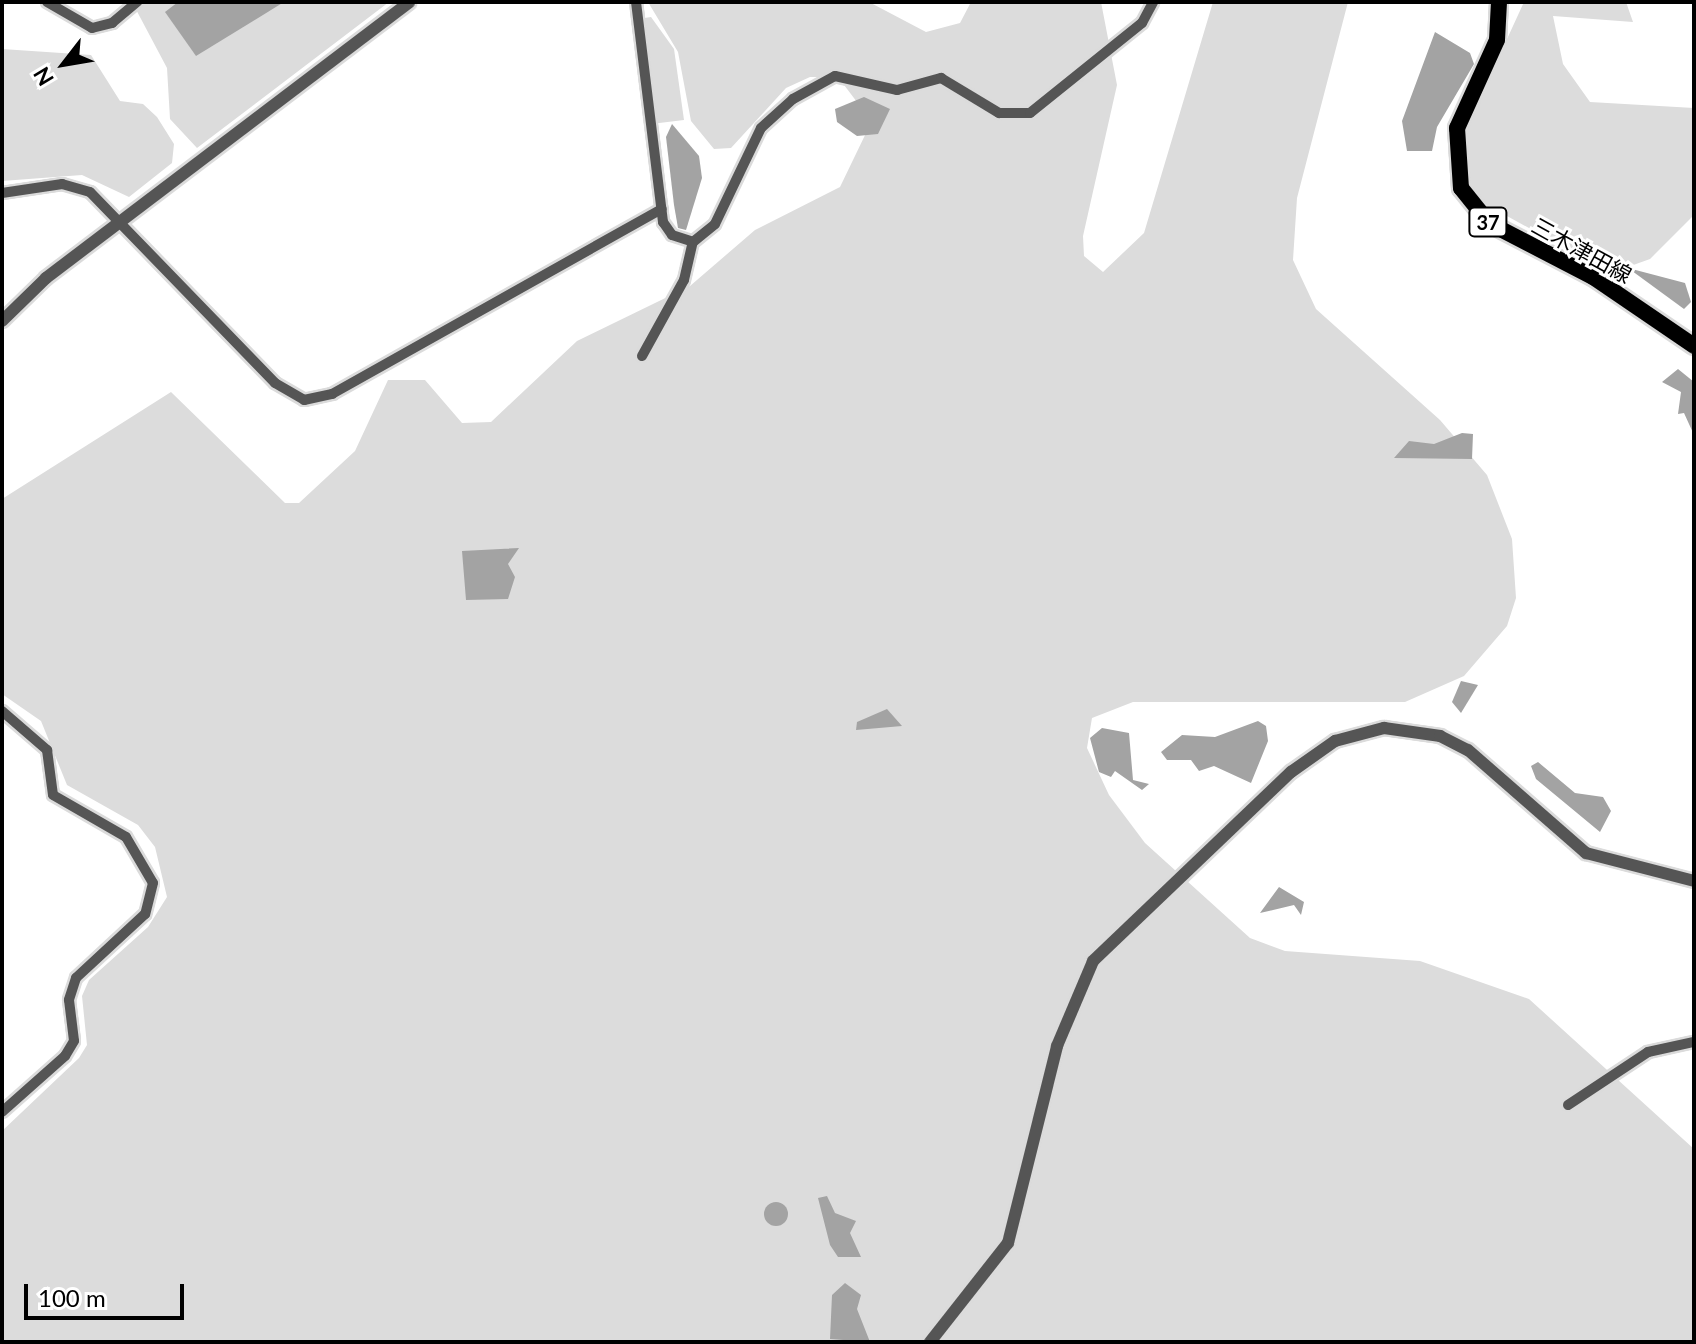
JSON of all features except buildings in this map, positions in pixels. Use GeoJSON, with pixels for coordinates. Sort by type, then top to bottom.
{"type":"FeatureCollection","features":[{"type":"Feature","properties":{"kind":"main road","name":"三木津田線"},"geometry":{"type":"LineString","coordinates":[[1499,2],[1497,40],[1457,128],[1461,188],[1489,223],[1593,277],[1694,346]]}},
{"type":"Feature","properties":{"kind":"street"},"geometry":{"type":"LineString","coordinates":[[47,2],[92,28],[112,23],[137,2]]}},
{"type":"Feature","properties":{"kind":"street"},"geometry":{"type":"LineString","coordinates":[[2,321],[27,293],[409,2]]}},
{"type":"Feature","properties":{"kind":"street"},"geometry":{"type":"LineString","coordinates":[[636,2],[662,209],[672,235],[693,242]]}},
{"type":"Feature","properties":{"kind":"street"},"geometry":{"type":"LineString","coordinates":[[642,356],[684,280],[693,242],[715,224],[761,128],[826,79],[897,90],[941,78],[999,113],[1030,113],[1142,23],[1153,2]]}},
{"type":"Feature","properties":{"kind":"street"},"geometry":{"type":"LineString","coordinates":[[2,193],[77,186],[122,222],[275,383],[304,400],[332,394],[662,209]]}},
{"type":"Feature","properties":{"kind":"street"},"geometry":{"type":"LineString","coordinates":[[2,711],[47,750],[53,795],[126,837],[153,883],[145,914],[76,978],[69,1000],[74,1041],[65,1056],[2,1112]]}},
{"type":"Feature","properties":{"kind":"street"},"geometry":{"type":"LineString","coordinates":[[930,1342],[1008,1243],[1057,1046],[1093,961],[1291,772],[1335,741],[1384,728],[1440,736],[1486,765],[1586,853],[1694,881]]}},
{"type":"Feature","properties":{"kind":"street"},"geometry":{"type":"LineString","coordinates":[[1568,1105],[1648,1052],[1694,1042]]}},
{"type":"Feature","properties":{"kind":"shaded area"},"geometry":{"type":"Polygon","coordinates":[[[132,2],[389,2],[197,148],[170,119],[167,68],[132,2]]]}},
{"type":"Feature","properties":{"kind":"shaded area"},"geometry":{"type":"Polygon","coordinates":[[[178,2],[284,2],[196,56],[165,12],[178,2]]]}},
{"type":"Feature","properties":{"kind":"shaded area"},"geometry":{"type":"Polygon","coordinates":[[[648,2],[869,2],[926,32],[960,23],[971,2],[1101,2],[1117,85],[1083,236],[1084,256],[1103,272],[1144,233],[1213,2],[1348,2],[1297,198],[1293,260],[1316,309],[1440,420],[1487,475],[1512,539],[1516,598],[1507,626],[1464,676],[1405,702],[1133,702],[1092,718],[1087,748],[1109,795],[1145,843],[1250,938],[1285,951],[1420,961],[1529,999],[1694,1149],[1694,1342],[2,1342],[2,1131],[79,1058],[87,1045],[82,996],[89,980],[148,927],[167,897],[155,847],[138,825],[67,785],[41,721],[2,694],[2,499],[171,392],[285,503],[299,503],[355,451],[388,380],[425,380],[462,423],[491,422],[577,341],[690,286],[755,230],[840,187],[867,131],[863,110],[838,77],[810,77],[786,88],[731,148],[714,149],[691,121],[678,52],[648,2]]]}},
{"type":"Feature","properties":{"kind":"shaded area"},"geometry":{"type":"Polygon","coordinates":[[[1524,2],[1626,2],[1633,22],[1553,16],[1563,64],[1590,102],[1694,108],[1694,215],[1650,259],[1611,273],[1487,205],[1470,183],[1462,137],[1524,2]]]}},
{"type":"Feature","properties":{"kind":"shaded area"},"geometry":{"type":"Polygon","coordinates":[[[651,17],[674,49],[684,120],[651,124],[638,19],[651,17]]]}},
{"type":"Feature","properties":{"kind":"shaded area"},"geometry":{"type":"Polygon","coordinates":[[[1435,32],[1470,53],[1474,64],[1437,127],[1432,151],[1407,151],[1402,121],[1435,32]]]}},
{"type":"Feature","properties":{"kind":"shaded area"},"geometry":{"type":"Polygon","coordinates":[[[2,49],[91,55],[120,101],[143,104],[157,117],[174,144],[172,163],[129,197],[82,175],[2,181],[2,49]]]}},
{"type":"Feature","properties":{"kind":"shaded area"},"geometry":{"type":"Polygon","coordinates":[[[864,97],[890,109],[878,134],[857,136],[837,122],[835,109],[864,97]]]}},
{"type":"Feature","properties":{"kind":"shaded area"},"geometry":{"type":"Polygon","coordinates":[[[672,124],[699,156],[702,178],[686,230],[678,228],[674,205],[666,137],[672,124]]]}},
{"type":"Feature","properties":{"kind":"shaded area"},"geometry":{"type":"Polygon","coordinates":[[[1628,268],[1685,283],[1691,302],[1684,309],[1628,268]]]}},
{"type":"Feature","properties":{"kind":"shaded area"},"geometry":{"type":"Polygon","coordinates":[[[1678,369],[1694,382],[1694,435],[1684,413],[1678,414],[1681,392],[1662,382],[1678,369]]]}},
{"type":"Feature","properties":{"kind":"shaded area"},"geometry":{"type":"Polygon","coordinates":[[[1462,433],[1473,434],[1472,459],[1394,458],[1409,441],[1434,444],[1462,433]]]}},
{"type":"Feature","properties":{"kind":"shaded area"},"geometry":{"type":"Polygon","coordinates":[[[519,548],[508,564],[515,577],[508,599],[466,600],[462,551],[519,548]]]}},
{"type":"Feature","properties":{"kind":"shaded area"},"geometry":{"type":"Polygon","coordinates":[[[1461,681],[1478,685],[1461,713],[1452,702],[1461,681]]]}},
{"type":"Feature","properties":{"kind":"shaded area"},"geometry":{"type":"Polygon","coordinates":[[[887,709],[902,726],[856,730],[857,722],[887,709]]]}},
{"type":"Feature","properties":{"kind":"shaded area"},"geometry":{"type":"Polygon","coordinates":[[[1258,721],[1266,726],[1268,741],[1251,783],[1214,766],[1199,771],[1191,760],[1167,760],[1161,752],[1182,735],[1215,737],[1258,721]]]}},
{"type":"Feature","properties":{"kind":"shaded area"},"geometry":{"type":"Polygon","coordinates":[[[1102,728],[1129,733],[1133,780],[1149,784],[1142,790],[1115,771],[1111,777],[1099,772],[1090,738],[1102,728]]]}},
{"type":"Feature","properties":{"kind":"shaded area"},"geometry":{"type":"Polygon","coordinates":[[[1538,762],[1575,793],[1603,797],[1611,811],[1600,832],[1536,779],[1531,766],[1538,762]]]}},
{"type":"Feature","properties":{"kind":"shaded area"},"geometry":{"type":"Polygon","coordinates":[[[1279,887],[1304,902],[1301,915],[1294,905],[1260,913],[1279,887]]]}},
{"type":"Feature","properties":{"kind":"shaded area"},"geometry":{"type":"Polygon","coordinates":[[[827,1196],[835,1213],[856,1221],[850,1233],[861,1257],[838,1257],[830,1245],[818,1198],[827,1196]]]}},
{"type":"Feature","properties":{"kind":"shaded area"},"geometry":{"type":"Polygon","coordinates":[[[776,1202],[785,1205],[788,1214],[785,1223],[776,1226],[767,1223],[764,1214],[767,1205],[776,1202]]]}},
{"type":"Feature","properties":{"kind":"shaded area"},"geometry":{"type":"Polygon","coordinates":[[[845,1283],[861,1295],[857,1309],[870,1342],[830,1339],[832,1295],[845,1283]]]}}]}
